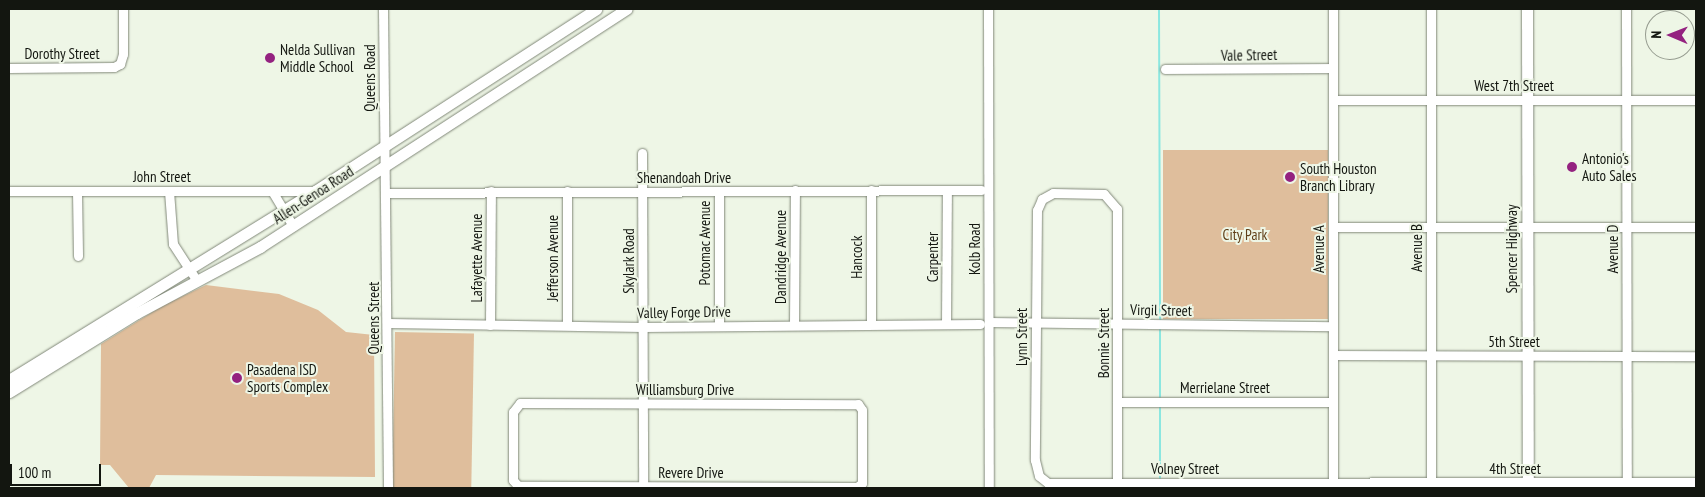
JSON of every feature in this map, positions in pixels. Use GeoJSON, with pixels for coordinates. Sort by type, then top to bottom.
{"type":"FeatureCollection","features":[{"type":"Feature","properties":{"kind":"main road","name":"Allen-Genoa Road"},"geometry":{"type":"LineString","coordinates":[[9,392],[58,356],[188,270],[385,147],[596,9]]}},
{"type":"Feature","properties":{"kind":"main road","name":"Allen-Genoa Road"},"geometry":{"type":"LineString","coordinates":[[9,380],[58,356],[197,281],[293,226],[626,9]]}},
{"type":"Feature","properties":{"kind":"main road","name":"Spencer Highway"},"geometry":{"type":"LineString","coordinates":[[1527,9],[1528,485]]}},
{"type":"Feature","properties":{"kind":"main road"},"geometry":{"type":"LineString","coordinates":[[497,72],[506,86]]}},
{"type":"Feature","properties":{"kind":"street","name":"Dorothy Street"},"geometry":{"type":"LineString","coordinates":[[9,68],[114,67],[120,64],[123,9]]}},
{"type":"Feature","properties":{"kind":"street","name":"Queens Road"},"geometry":{"type":"LineString","coordinates":[[383,9],[385,147]]}},
{"type":"Feature","properties":{"kind":"street","name":"Kolb Road"},"geometry":{"type":"LineString","coordinates":[[988,9],[984,323],[989,488]]}},
{"type":"Feature","properties":{"kind":"street","name":"Avenue A"},"geometry":{"type":"LineString","coordinates":[[1333,9],[1333,485]]}},
{"type":"Feature","properties":{"kind":"street","name":"Avenue B"},"geometry":{"type":"LineString","coordinates":[[1431,9],[1431,485]]}},
{"type":"Feature","properties":{"kind":"street","name":"Avenue D"},"geometry":{"type":"LineString","coordinates":[[1626,9],[1627,485]]}},
{"type":"Feature","properties":{"kind":"street","name":"Vale Street"},"geometry":{"type":"LineString","coordinates":[[1165,69],[1333,68]]}},
{"type":"Feature","properties":{"kind":"street","name":"West 7th Street"},"geometry":{"type":"LineString","coordinates":[[1333,100],[1696,100]]}},
{"type":"Feature","properties":{"kind":"street","name":"Queens Street"},"geometry":{"type":"LineString","coordinates":[[385,147],[387,164],[388,488]]}},
{"type":"Feature","properties":{"kind":"street","name":"Skylark Road"},"geometry":{"type":"LineString","coordinates":[[642,153],[644,488]]}},
{"type":"Feature","properties":{"kind":"street","name":"Dandridge Avenue"},"geometry":{"type":"LineString","coordinates":[[794,325],[795,190]]}},
{"type":"Feature","properties":{"kind":"street","name":"Hancock"},"geometry":{"type":"LineString","coordinates":[[870,190],[871,324]]}},
{"type":"Feature","properties":{"kind":"street","name":"Carpenter"},"geometry":{"type":"LineString","coordinates":[[946,324],[947,190]]}},
{"type":"Feature","properties":{"kind":"street","name":"Shenandoah Drive"},"geometry":{"type":"LineString","coordinates":[[387,193],[981,190]]}},
{"type":"Feature","properties":{"kind":"street","name":"John Street"},"geometry":{"type":"LineString","coordinates":[[9,191],[315,191]]}},
{"type":"Feature","properties":{"kind":"street"},"geometry":{"type":"LineString","coordinates":[[77,191],[78,256]]}},
{"type":"Feature","properties":{"kind":"street"},"geometry":{"type":"LineString","coordinates":[[169,191],[173,244],[188,270],[197,281]]}},
{"type":"Feature","properties":{"kind":"street"},"geometry":{"type":"LineString","coordinates":[[272,191],[293,226]]}},
{"type":"Feature","properties":{"kind":"street","name":"Lafayette Avenue"},"geometry":{"type":"LineString","coordinates":[[490,325],[491,191]]}},
{"type":"Feature","properties":{"kind":"street","name":"Jefferson Avenue"},"geometry":{"type":"LineString","coordinates":[[567,191],[567,325]]}},
{"type":"Feature","properties":{"kind":"street","name":"Potomac Avenue"},"geometry":{"type":"LineString","coordinates":[[719,191],[719,325]]}},
{"type":"Feature","properties":{"kind":"street","name":"Bonnie Street"},"geometry":{"type":"LineString","coordinates":[[1042,200],[1053,193],[1104,194],[1115,203],[1118,214],[1117,483]]}},
{"type":"Feature","properties":{"kind":"street","name":"Lynn Street"},"geometry":{"type":"LineString","coordinates":[[1040,476],[1035,460],[1036,322],[1037,210],[1042,200]]}},
{"type":"Feature","properties":{"kind":"street"},"geometry":{"type":"LineString","coordinates":[[1333,227],[1696,228]]}},
{"type":"Feature","properties":{"kind":"street","name":"Valley Forge Drive"},"geometry":{"type":"LineString","coordinates":[[388,323],[643,327],[984,323]]}},
{"type":"Feature","properties":{"kind":"street","name":"Virgil Street"},"geometry":{"type":"LineString","coordinates":[[984,323],[1333,326]]}},
{"type":"Feature","properties":{"kind":"street","name":"5th Street"},"geometry":{"type":"LineString","coordinates":[[1333,355],[1696,356]]}},
{"type":"Feature","properties":{"kind":"street","name":"Merrielane Street"},"geometry":{"type":"LineString","coordinates":[[1117,402],[1332,402]]}},
{"type":"Feature","properties":{"kind":"street","name":"Williamsburg Drive"},"geometry":{"type":"LineString","coordinates":[[513,445],[513,408],[520,403],[858,404],[862,410],[862,440]]}},
{"type":"Feature","properties":{"kind":"street","name":"Revere Drive"},"geometry":{"type":"LineString","coordinates":[[513,445],[513,480],[518,486],[644,488],[857,486],[862,480],[862,440]]}},
{"type":"Feature","properties":{"kind":"street","name":"Volney Street"},"geometry":{"type":"LineString","coordinates":[[1040,476],[1053,483],[1333,485]]}},
{"type":"Feature","properties":{"kind":"street","name":"4th Street"},"geometry":{"type":"LineString","coordinates":[[1333,485],[1627,485],[1696,482]]}},
{"type":"Feature","properties":{"kind":"green space","name":"City Park"},"geometry":{"type":"Polygon","coordinates":[[[1163,150],[1328,150],[1328,319],[1163,319],[1163,150]]]}},
{"type":"Feature","properties":{"kind":"green space","name":"Pasadena ISD Sports Complex"},"geometry":{"type":"Polygon","coordinates":[[[206,285],[279,294],[318,310],[346,332],[374,335],[375,477],[156,475],[149,488],[129,488],[110,465],[100,465],[101,344],[162,306],[206,285]]]}},
{"type":"Feature","properties":{"kind":"green space"},"geometry":{"type":"Polygon","coordinates":[[[395,332],[474,333],[471,488],[392,488],[395,332]]]}},
{"type":"Feature","properties":{"kind":"waterway"},"geometry":{"type":"LineString","coordinates":[[1159,9],[1160,319]]}},
{"type":"Feature","properties":{"kind":"waterway"},"geometry":{"type":"LineString","coordinates":[[1160,329],[1160,397]]}},
{"type":"Feature","properties":{"kind":"waterway"},"geometry":{"type":"LineString","coordinates":[[1160,407],[1160,478]]}},
{"type":"Feature","properties":{"kind":"place","name":"Nelda Sullivan Middle School"},"geometry":{"type":"Point","coordinates":[270,58]}},
{"type":"Feature","properties":{"kind":"place","name":"Antonio's Auto Sales"},"geometry":{"type":"Point","coordinates":[1572,167]}},
{"type":"Feature","properties":{"kind":"place","name":"South Houston Branch Library"},"geometry":{"type":"Point","coordinates":[1290,177]}},
{"type":"Feature","properties":{"kind":"place","name":"Pasadena ISD Sports Complex"},"geometry":{"type":"Point","coordinates":[237,378]}}]}
